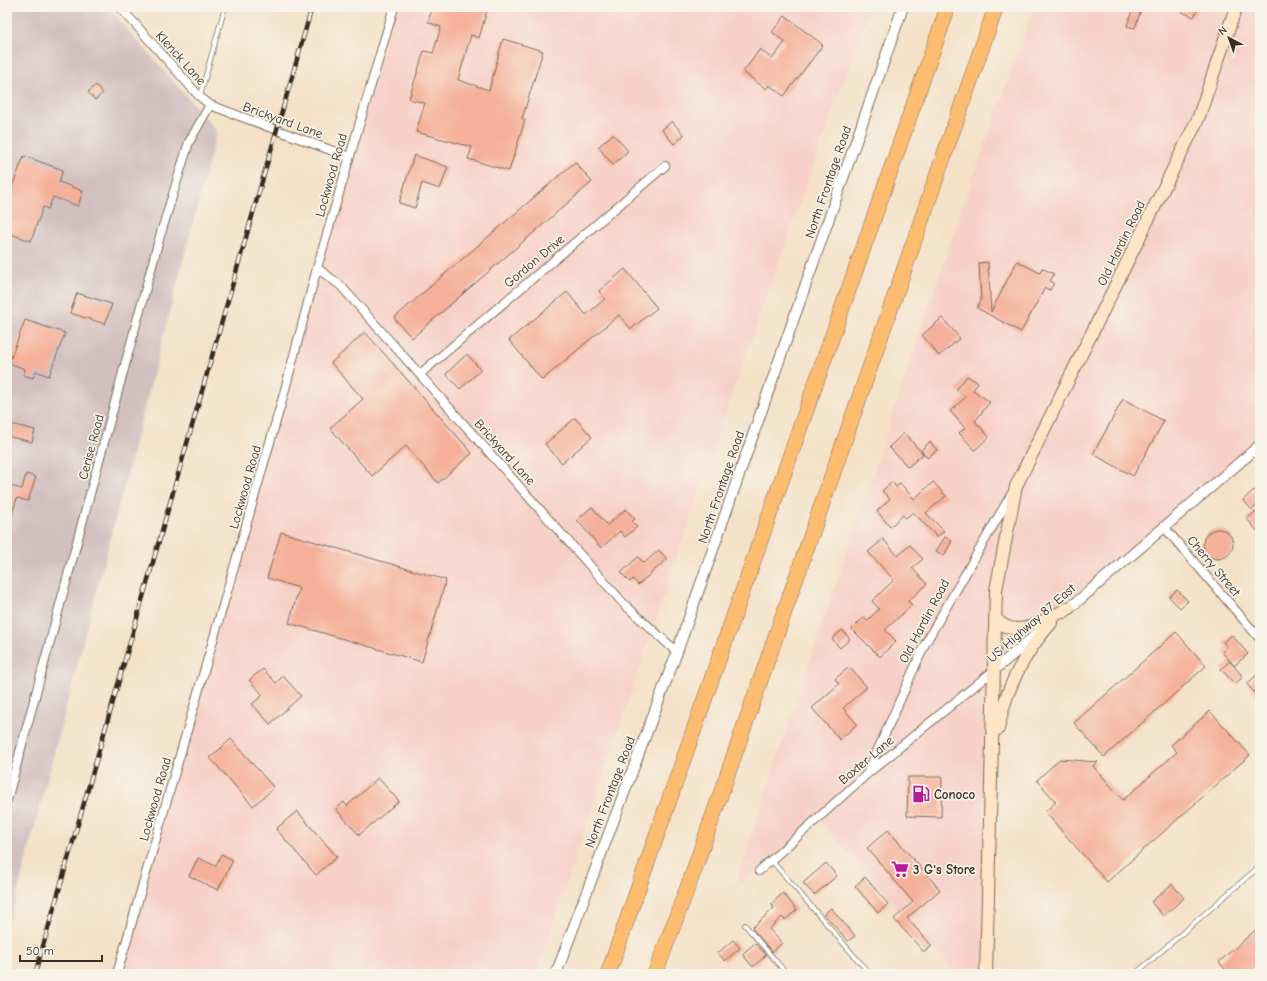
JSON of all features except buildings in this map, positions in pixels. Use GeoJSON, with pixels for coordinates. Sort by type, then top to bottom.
{"type":"FeatureCollection","features":[{"type":"Feature","properties":{"kind":"highway"},"geometry":{"type":"LineString","coordinates":[[608,974],[948,7]]}},
{"type":"Feature","properties":{"kind":"highway"},"geometry":{"type":"LineString","coordinates":[[655,974],[693,873],[996,7]]}},
{"type":"Feature","properties":{"kind":"highway"},"geometry":{"type":"LineString","coordinates":[[663,974],[693,873]]}},
{"type":"Feature","properties":{"kind":"main road","name":"Old Hardin Road"},"geometry":{"type":"LineString","coordinates":[[993,671],[996,590],[1016,486],[1198,119],[1236,7]]}},
{"type":"Feature","properties":{"kind":"main road"},"geometry":{"type":"LineString","coordinates":[[995,618],[1005,627],[1021,630],[1069,608]]}},
{"type":"Feature","properties":{"kind":"main road"},"geometry":{"type":"LineString","coordinates":[[991,762],[1001,714],[1011,682],[1029,649],[1051,623]]}},
{"type":"Feature","properties":{"kind":"main road","name":"US Highway 87 East"},"geometry":{"type":"LineString","coordinates":[[986,974],[993,671]]}},
{"type":"Feature","properties":{"kind":"street","name":"Klenck Lane"},"geometry":{"type":"LineString","coordinates":[[120,7],[200,96],[210,105]]}},
{"type":"Feature","properties":{"kind":"street","name":"Lockwood Road"},"geometry":{"type":"LineString","coordinates":[[117,974],[283,397],[317,268],[394,7]]}},
{"type":"Feature","properties":{"kind":"street","name":"North Frontage Road"},"geometry":{"type":"LineString","coordinates":[[556,974],[677,652],[903,7]]}},
{"type":"Feature","properties":{"kind":"street","name":"Brickyard Lane"},"geometry":{"type":"LineString","coordinates":[[210,105],[349,158]]}},
{"type":"Feature","properties":{"kind":"street","name":"Cerise Road"},"geometry":{"type":"LineString","coordinates":[[7,800],[160,236],[189,142],[210,105]]}},
{"type":"Feature","properties":{"kind":"street","name":"Gordon Drive"},"geometry":{"type":"LineString","coordinates":[[420,374],[665,166]]}},
{"type":"Feature","properties":{"kind":"street","name":"Brickyard Lane"},"geometry":{"type":"LineString","coordinates":[[317,268],[340,285],[624,604],[677,652]]}},
{"type":"Feature","properties":{"kind":"street","name":"US Highway 87 East"},"geometry":{"type":"LineString","coordinates":[[993,671],[1165,528],[1260,445]]}},
{"type":"Feature","properties":{"kind":"street","name":"Old Hardin Road"},"geometry":{"type":"LineString","coordinates":[[867,774],[925,644],[1016,486]]}},
{"type":"Feature","properties":{"kind":"street","name":"Cherry Street"},"geometry":{"type":"LineString","coordinates":[[1165,528],[1260,639]]}},
{"type":"Feature","properties":{"kind":"street","name":"Baxter Lane"},"geometry":{"type":"LineString","coordinates":[[758,871],[867,774],[993,671]]}},
{"type":"Feature","properties":{"kind":"lane"},"geometry":{"type":"LineString","coordinates":[[200,96],[225,7]]}},
{"type":"Feature","properties":{"kind":"lane"},"geometry":{"type":"LineString","coordinates":[[771,860],[870,974]]}},
{"type":"Feature","properties":{"kind":"lane"},"geometry":{"type":"LineString","coordinates":[[1135,974],[1260,866]]}},
{"type":"Feature","properties":{"kind":"lane"},"geometry":{"type":"LineString","coordinates":[[745,924],[787,974]]}},
{"type":"Feature","properties":{"kind":"shaded area"},"geometry":{"type":"Polygon","coordinates":[[[7,7],[108,7],[217,131],[15,902],[7,927],[7,7]]]}},
{"type":"Feature","properties":{"kind":"shaded area"},"geometry":{"type":"Polygon","coordinates":[[[394,7],[870,7],[733,391],[536,974],[116,974],[394,7]]]}},
{"type":"Feature","properties":{"kind":"shaded area"},"geometry":{"type":"Polygon","coordinates":[[[1034,7],[1260,7],[1260,445],[993,671],[986,974],[956,974],[818,818],[733,891],[961,211],[1034,7]]]}},
{"type":"Feature","properties":{"kind":"railway"},"geometry":{"type":"LineString","coordinates":[[35,974],[312,7]]}},
{"type":"Feature","properties":{"kind":"place","name":"Conoco"},"geometry":{"type":"Point","coordinates":[921,794]}},
{"type":"Feature","properties":{"kind":"place","name":"3 G's Store"},"geometry":{"type":"Point","coordinates":[900,869]}}]}
